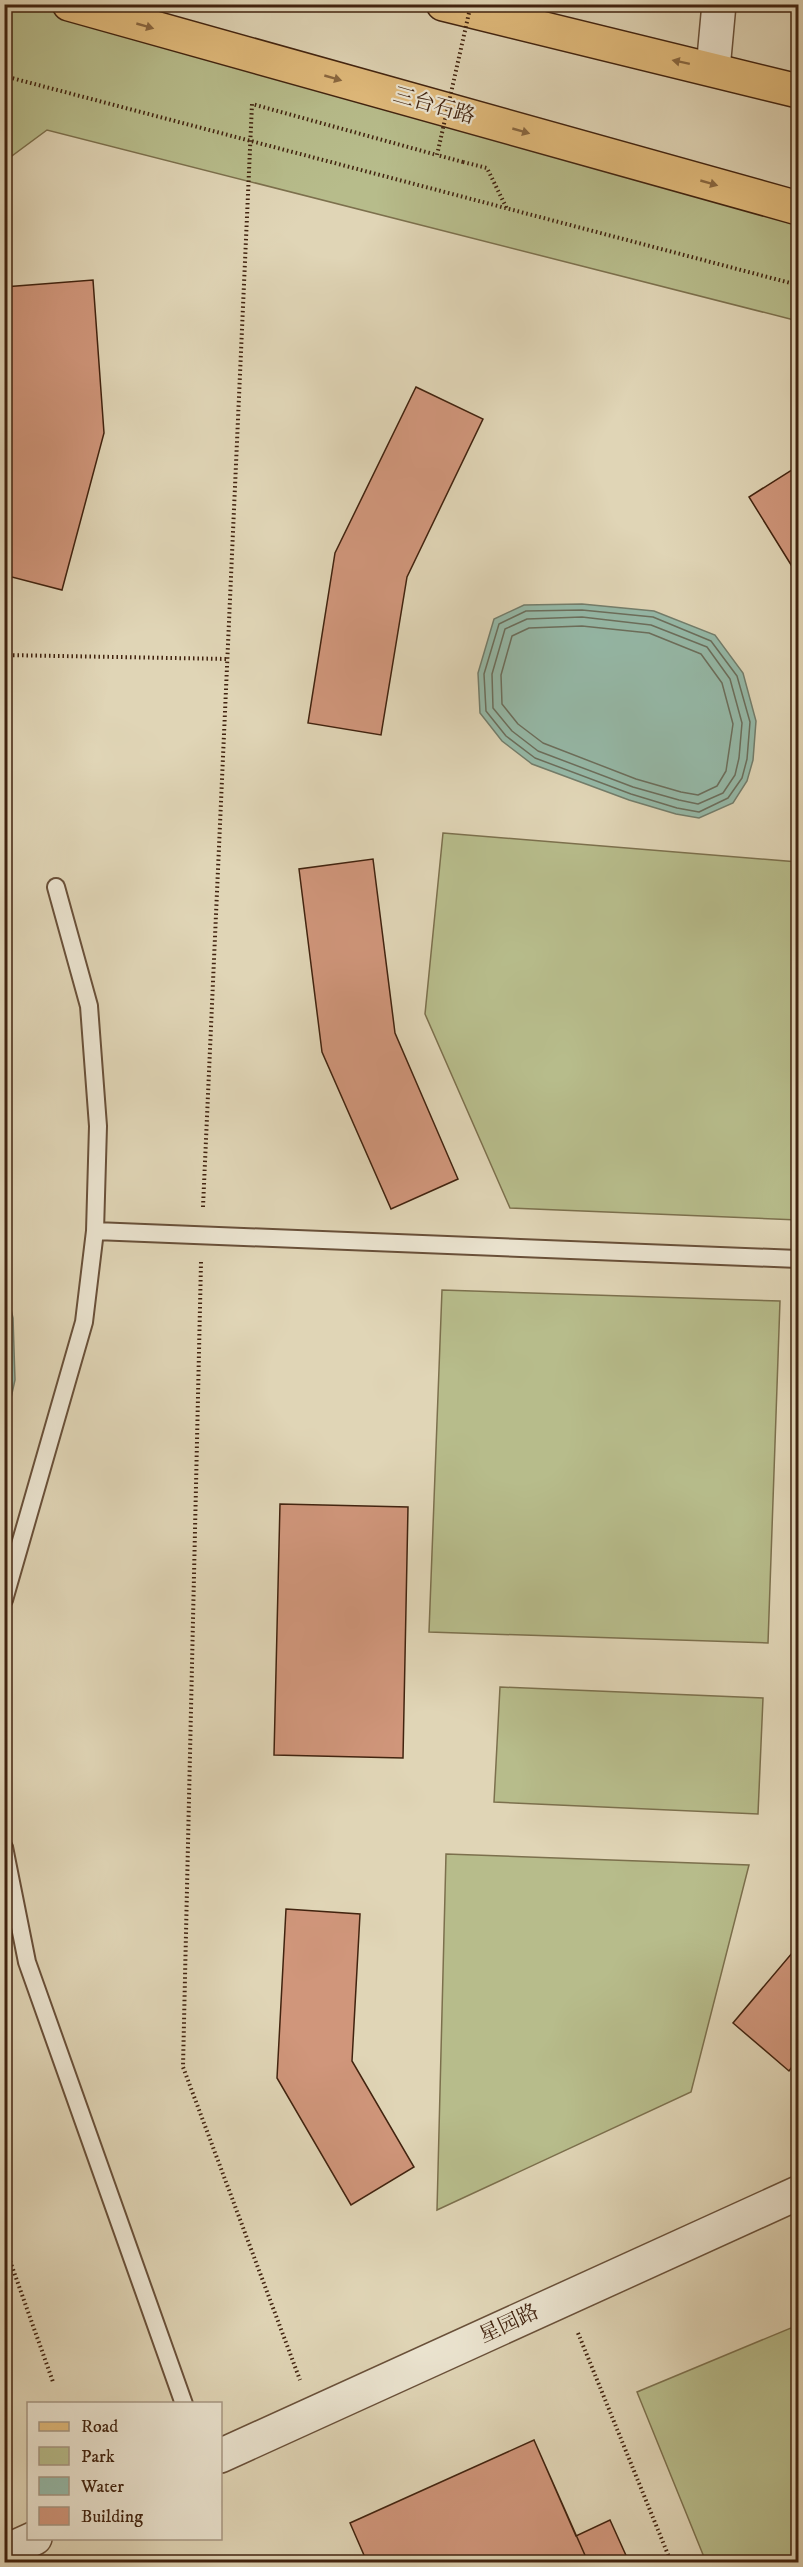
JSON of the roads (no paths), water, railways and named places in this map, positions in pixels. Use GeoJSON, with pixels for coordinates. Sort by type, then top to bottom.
{"type":"FeatureCollection","features":[{"type":"Feature","properties":{"kind":"main road","name":"三台石路"},"geometry":{"type":"LineString","coordinates":[[69,4],[798,208]]}},
{"type":"Feature","properties":{"kind":"main road"},"geometry":{"type":"LineString","coordinates":[[443,4],[602,45],[713,69],[798,91]]}},
{"type":"Feature","properties":{"kind":"street"},"geometry":{"type":"LineString","coordinates":[[713,69],[719,4]]}},
{"type":"Feature","properties":{"kind":"street","name":"星园路"},"geometry":{"type":"LineString","coordinates":[[222,2455],[798,2193]]}},
{"type":"Feature","properties":{"kind":"street"},"geometry":{"type":"LineString","coordinates":[[4,2552],[31,2540]]}},
{"type":"Feature","properties":{"kind":"lane"},"geometry":{"type":"LineString","coordinates":[[4,1600],[84,1322],[95,1231],[98,1126],[89,1006],[56,887]]}},
{"type":"Feature","properties":{"kind":"lane"},"geometry":{"type":"LineString","coordinates":[[95,1231],[798,1259]]}},
{"type":"Feature","properties":{"kind":"lane"},"geometry":{"type":"LineString","coordinates":[[4,1847],[27,1962],[184,2402]]}},
{"type":"Feature","properties":{"kind":"water"},"geometry":{"type":"Polygon","coordinates":[[[582,604],[654,611],[715,635],[743,673],[756,721],[753,760],[747,781],[733,803],[699,818],[676,814],[629,800],[532,764],[502,741],[480,713],[478,673],[494,619],[524,605],[582,604]]]}},
{"type":"Feature","properties":{"kind":"water"},"geometry":{"type":"Polygon","coordinates":[[[4,1280],[13,1318],[15,1380],[5,1425],[4,1280]]]}}]}
